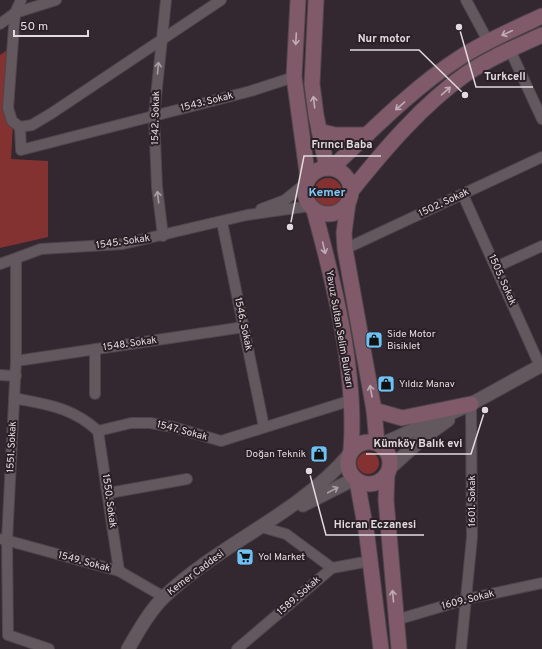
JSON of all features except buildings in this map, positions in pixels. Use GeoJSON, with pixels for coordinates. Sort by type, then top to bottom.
{"type":"FeatureCollection","features":[{"type":"Feature","properties":{"kind":"main road"},"geometry":{"type":"LineString","coordinates":[[298,0],[294,77],[307,182],[305,196],[312,208],[329,215],[343,209],[378,158],[448,88],[482,64],[542,35]]}},
{"type":"Feature","properties":{"kind":"main road"},"geometry":{"type":"LineString","coordinates":[[316,0],[312,84],[319,131],[329,168]]}},
{"type":"Feature","properties":{"kind":"main road"},"geometry":{"type":"LineString","coordinates":[[329,168],[432,78],[460,58],[488,41],[542,16]]}},
{"type":"Feature","properties":{"kind":"main road"},"geometry":{"type":"LineString","coordinates":[[319,131],[335,135],[366,135]]}},
{"type":"Feature","properties":{"kind":"main road"},"geometry":{"type":"LineString","coordinates":[[307,182],[318,170],[329,168],[343,173],[351,184],[350,197]]}},
{"type":"Feature","properties":{"kind":"main road","name":"Yavuz Sultan Selim Bulvarı"},"geometry":{"type":"LineString","coordinates":[[350,197],[344,233],[345,249],[379,444]]}},
{"type":"Feature","properties":{"kind":"main road","name":"Yavuz Sultan Selim Bulvarı"},"geometry":{"type":"LineString","coordinates":[[312,208],[324,248],[340,325],[352,400],[353,421],[350,453]]}},
{"type":"Feature","properties":{"kind":"main road"},"geometry":{"type":"LineString","coordinates":[[374,410],[402,418],[471,404]]}},
{"type":"Feature","properties":{"kind":"main road"},"geometry":{"type":"LineString","coordinates":[[380,648],[370,561],[356,480],[348,468],[350,453],[362,442],[368,441],[379,444],[389,456],[386,500],[399,649]]}},
{"type":"Feature","properties":{"kind":"main road"},"geometry":{"type":"LineString","coordinates":[[356,480],[371,484],[383,479],[388,472]]}},
{"type":"Feature","properties":{"kind":"street"},"geometry":{"type":"LineString","coordinates":[[21,0],[15,13],[8,108],[12,121],[20,127],[32,125],[52,113],[221,0]]}},
{"type":"Feature","properties":{"kind":"street"},"geometry":{"type":"LineString","coordinates":[[0,24],[33,0]]}},
{"type":"Feature","properties":{"kind":"street"},"geometry":{"type":"LineString","coordinates":[[15,13],[56,0]]}},
{"type":"Feature","properties":{"kind":"street","name":"1542. Sokak"},"geometry":{"type":"LineString","coordinates":[[163,236],[156,187],[154,116],[160,42],[166,0]]}},
{"type":"Feature","properties":{"kind":"street"},"geometry":{"type":"LineString","coordinates":[[466,0],[488,41]]}},
{"type":"Feature","properties":{"kind":"street"},"geometry":{"type":"LineString","coordinates":[[510,50],[542,119]]}},
{"type":"Feature","properties":{"kind":"street","name":"1543. Sokak"},"geometry":{"type":"LineString","coordinates":[[20,127],[21,150],[252,91],[294,77]]}},
{"type":"Feature","properties":{"kind":"street","name":"1502. Sokak"},"geometry":{"type":"LineString","coordinates":[[345,249],[542,157]]}},
{"type":"Feature","properties":{"kind":"street"},"geometry":{"type":"LineString","coordinates":[[246,216],[285,200],[307,182]]}},
{"type":"Feature","properties":{"kind":"street","name":"1505. Sokak"},"geometry":{"type":"LineString","coordinates":[[462,195],[541,365]]}},
{"type":"Feature","properties":{"kind":"street"},"geometry":{"type":"LineString","coordinates":[[246,216],[312,208]]}},
{"type":"Feature","properties":{"kind":"street","name":"1545. Sokak"},"geometry":{"type":"LineString","coordinates":[[0,264],[41,249],[123,244],[246,216]]}},
{"type":"Feature","properties":{"kind":"street","name":"1546. Sokak"},"geometry":{"type":"LineString","coordinates":[[222,222],[264,427]]}},
{"type":"Feature","properties":{"kind":"street"},"geometry":{"type":"LineString","coordinates":[[496,267],[542,246]]}},
{"type":"Feature","properties":{"kind":"street","name":"1551. Sokak"},"geometry":{"type":"LineString","coordinates":[[4,638],[2,538],[16,376],[16,259]]}},
{"type":"Feature","properties":{"kind":"street","name":"1548. Sokak"},"geometry":{"type":"LineString","coordinates":[[16,361],[244,327]]}},
{"type":"Feature","properties":{"kind":"street"},"geometry":{"type":"LineString","coordinates":[[95,349],[95,394]]}},
{"type":"Feature","properties":{"kind":"street"},"geometry":{"type":"LineString","coordinates":[[379,444],[471,404],[541,365]]}},
{"type":"Feature","properties":{"kind":"street"},"geometry":{"type":"LineString","coordinates":[[0,375],[16,376]]}},
{"type":"Feature","properties":{"kind":"street"},"geometry":{"type":"LineString","coordinates":[[14,398],[59,407],[75,413],[98,431]]}},
{"type":"Feature","properties":{"kind":"street","name":"1547. Sokak"},"geometry":{"type":"LineString","coordinates":[[98,431],[131,424],[150,423],[173,427],[221,441],[352,400]]}},
{"type":"Feature","properties":{"kind":"street"},"geometry":{"type":"LineString","coordinates":[[388,472],[423,438],[471,404]]}},
{"type":"Feature","properties":{"kind":"street","name":"1601. Sokak"},"geometry":{"type":"LineString","coordinates":[[461,649],[462,626],[467,599],[472,537],[471,404]]}},
{"type":"Feature","properties":{"kind":"street","name":"1550. Sokak"},"geometry":{"type":"LineString","coordinates":[[98,431],[109,493],[119,571]]}},
{"type":"Feature","properties":{"kind":"street","name":"Kemer Caddesi"},"geometry":{"type":"LineString","coordinates":[[128,649],[137,633],[164,597],[197,571],[313,490],[350,453]]}},
{"type":"Feature","properties":{"kind":"street"},"geometry":{"type":"LineString","coordinates":[[109,493],[187,480]]}},
{"type":"Feature","properties":{"kind":"street","name":"Kemer Caddesi"},"geometry":{"type":"LineString","coordinates":[[261,527],[356,480]]}},
{"type":"Feature","properties":{"kind":"street"},"geometry":{"type":"LineString","coordinates":[[261,527],[286,534],[332,568],[370,561]]}},
{"type":"Feature","properties":{"kind":"street","name":"1549. Sokak"},"geometry":{"type":"LineString","coordinates":[[2,538],[119,571],[164,597]]}},
{"type":"Feature","properties":{"kind":"street","name":"1589. Sokak"},"geometry":{"type":"LineString","coordinates":[[237,649],[332,568]]}},
{"type":"Feature","properties":{"kind":"street","name":"1609. Sokak"},"geometry":{"type":"LineString","coordinates":[[396,620],[467,599],[542,582]]}},
{"type":"Feature","properties":{"kind":"street"},"geometry":{"type":"LineString","coordinates":[[4,638],[49,649]]}},
{"type":"Feature","properties":{"kind":"shaded area"},"geometry":{"type":"Polygon","coordinates":[[[7,50],[16,72],[11,159],[48,161],[48,237],[0,248],[0,55],[7,50]]]}},
{"type":"Feature","properties":{"kind":"shaded area"},"geometry":{"type":"Polygon","coordinates":[[[328,178],[334,179],[338,182],[341,186],[341,198],[338,202],[334,205],[328,206],[322,205],[318,202],[315,198],[314,192],[315,186],[318,182],[322,179],[328,178]]]}},
{"type":"Feature","properties":{"kind":"shaded area"},"geometry":{"type":"Polygon","coordinates":[[[368,452],[376,455],[379,463],[376,471],[368,474],[360,471],[357,463],[360,455],[368,452]]]}},
{"type":"Feature","properties":{"kind":"place","name":"Turkcell"},"geometry":{"type":"Point","coordinates":[459,27]}},
{"type":"Feature","properties":{"kind":"place","name":"Nur motor"},"geometry":{"type":"Point","coordinates":[465,95]}},
{"type":"Feature","properties":{"kind":"place","name":"Fırıncı Baba"},"geometry":{"type":"Point","coordinates":[290,227]}},
{"type":"Feature","properties":{"kind":"place","name":"Side Motor Bisiklet"},"geometry":{"type":"Point","coordinates":[374,340]}},
{"type":"Feature","properties":{"kind":"place","name":"Yıldız Manav"},"geometry":{"type":"Point","coordinates":[386,384]}},
{"type":"Feature","properties":{"kind":"place","name":"Kümköy Balık evi"},"geometry":{"type":"Point","coordinates":[485,410]}},
{"type":"Feature","properties":{"kind":"place","name":"Doğan Teknik"},"geometry":{"type":"Point","coordinates":[319,454]}},
{"type":"Feature","properties":{"kind":"place","name":"Hicran Eczanesi"},"geometry":{"type":"Point","coordinates":[309,471]}},
{"type":"Feature","properties":{"kind":"place","name":"Yol Market"},"geometry":{"type":"Point","coordinates":[245,557]}},
{"type":"Feature","properties":{"kind":"district","name":"Kemer"},"geometry":{"type":"Point","coordinates":[327,193]}}]}
